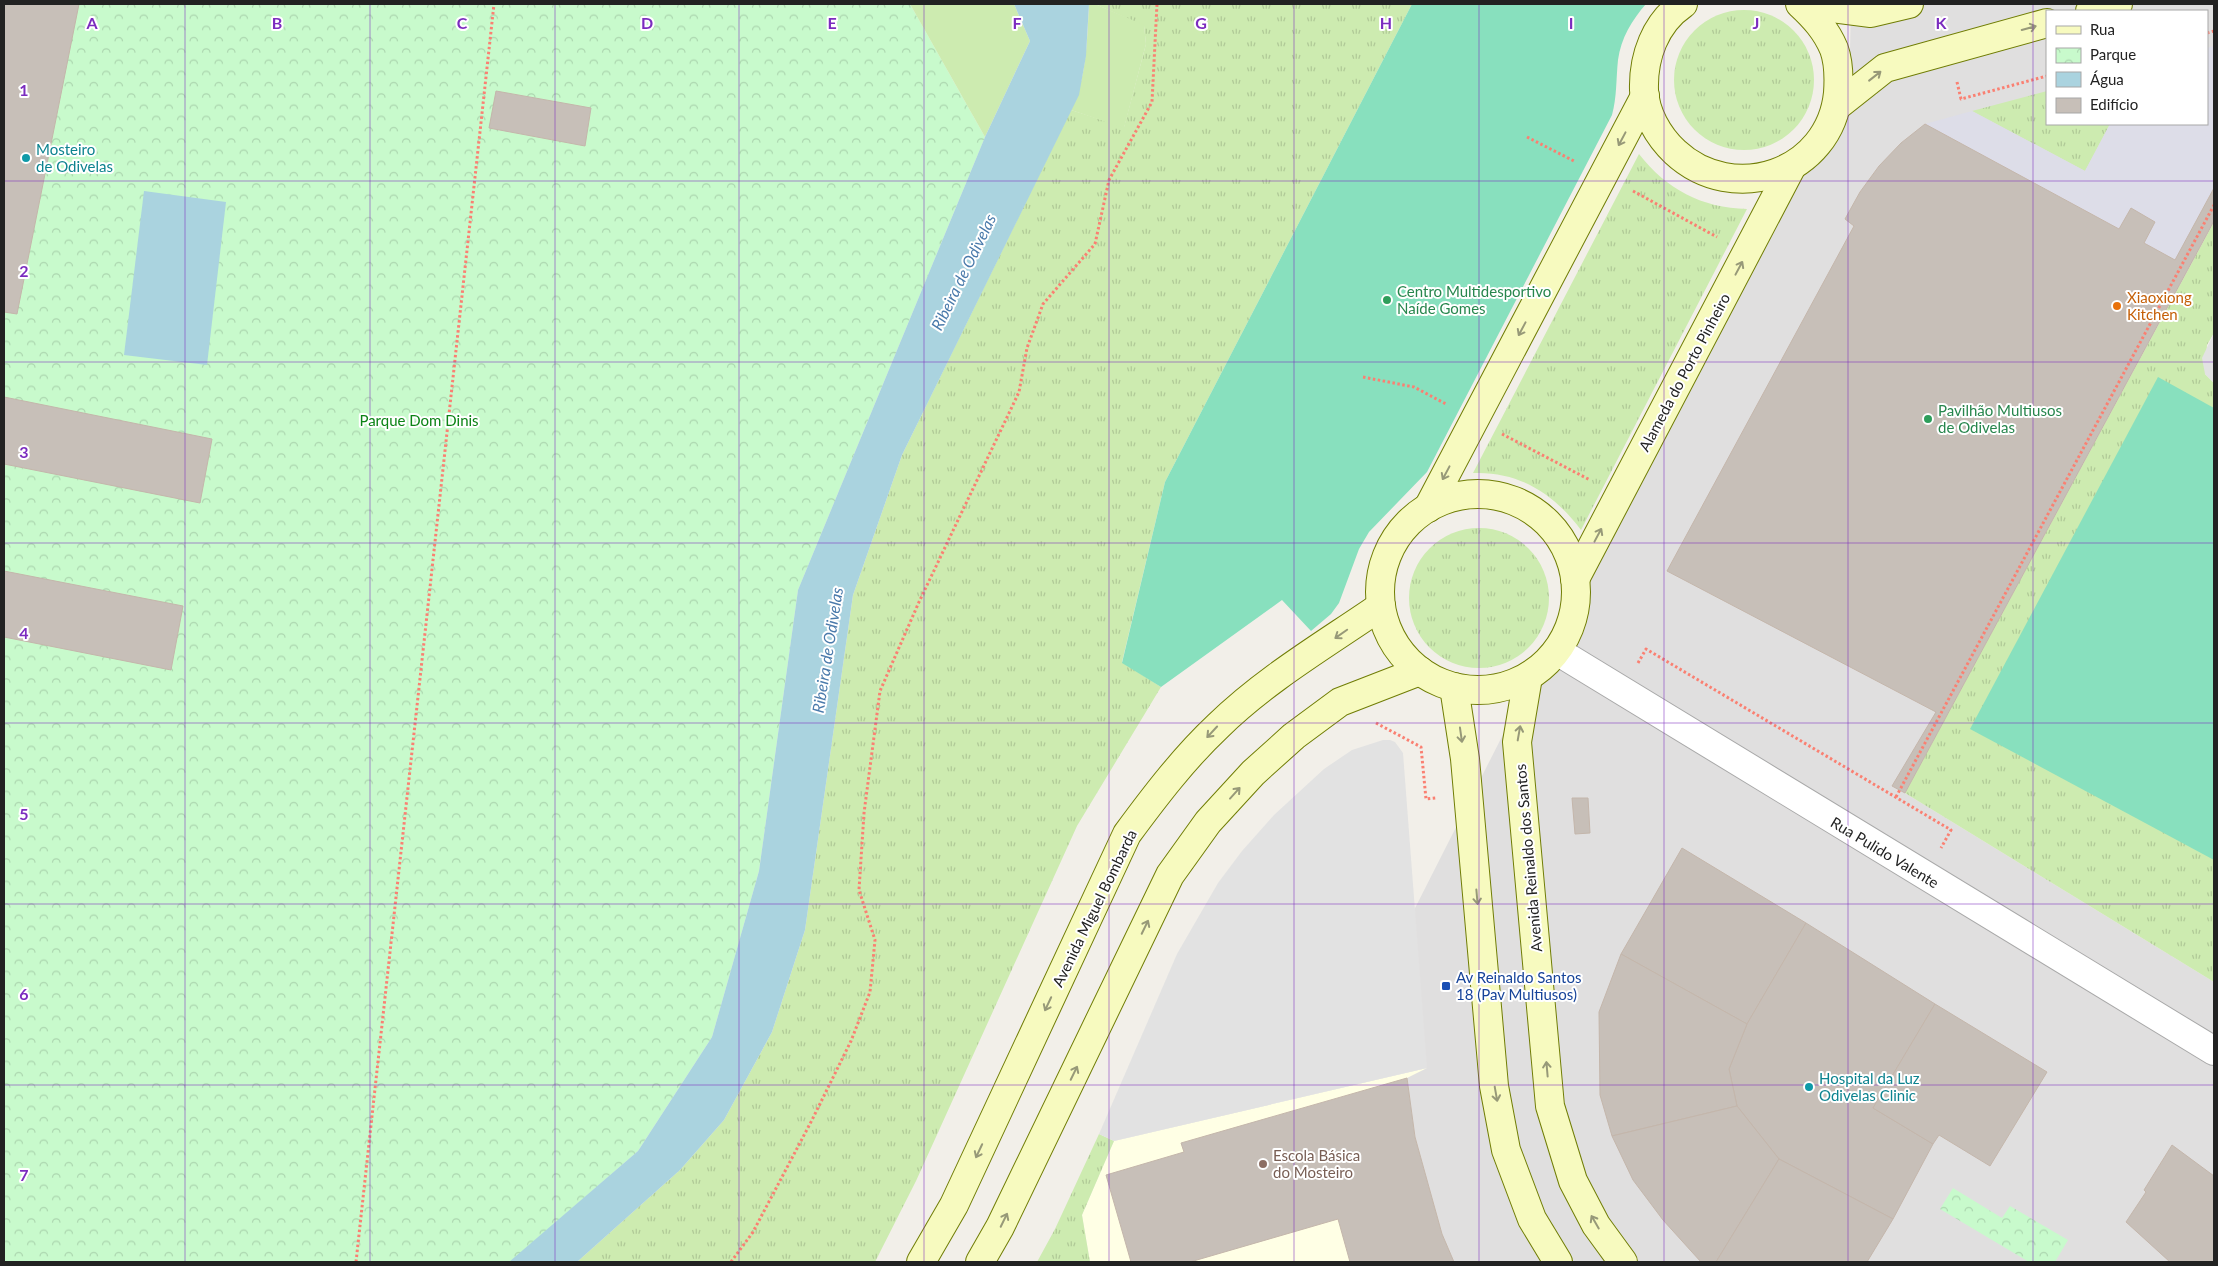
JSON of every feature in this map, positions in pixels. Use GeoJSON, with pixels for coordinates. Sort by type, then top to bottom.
{"type":"FeatureCollection","features":[{"type":"Feature","properties":{"kind":"main road"},"geometry":{"type":"LineString","coordinates":[[1683,4],[1663,23],[1653,39],[1646,57],[1644,76],[1645,96],[1649,114],[1657,132],[1683,160],[1700,170],[1718,177],[1736,179],[1756,178],[1774,174],[1792,166],[1812,150],[1827,130],[1837,106],[1840,78],[1834,50],[1821,24],[1801,4]]}},
{"type":"Feature","properties":{"kind":"main road"},"geometry":{"type":"LineString","coordinates":[[1801,4],[1871,13],[1909,4]]}},
{"type":"Feature","properties":{"kind":"main road"},"geometry":{"type":"LineString","coordinates":[[2094,10],[2118,4]]}},
{"type":"Feature","properties":{"kind":"main road"},"geometry":{"type":"LineString","coordinates":[[1837,106],[1884,68],[2046,23]]}},
{"type":"Feature","properties":{"kind":"main road"},"geometry":{"type":"LineString","coordinates":[[1428,508],[1645,96]]}},
{"type":"Feature","properties":{"kind":"main road","name":"Alameda do Porto Pinheiro"},"geometry":{"type":"LineString","coordinates":[[1575,579],[1792,166]]}},
{"type":"Feature","properties":{"kind":"main road"},"geometry":{"type":"LineString","coordinates":[[1484,495],[1521,504],[1537,514],[1552,527],[1571,560],[1575,579],[1576,604],[1569,629],[1557,651],[1544,666],[1528,677],[1505,687],[1480,690],[1454,687],[1436,681],[1420,671],[1401,653],[1388,631],[1381,606],[1380,587],[1383,568],[1390,550],[1400,534],[1428,508],[1446,500],[1484,495]]}},
{"type":"Feature","properties":{"kind":"main road","name":"Avenida Miguel Bombarda"},"geometry":{"type":"LineString","coordinates":[[921,1262],[954,1205],[1127,834],[1166,782],[1218,725],[1268,683],[1381,606]]}},
{"type":"Feature","properties":{"kind":"main road"},"geometry":{"type":"LineString","coordinates":[[980,1262],[1000,1227],[1170,875],[1208,822],[1260,766],[1294,736],[1340,702],[1420,671]]}},
{"type":"Feature","properties":{"kind":"main road","name":"Avenida Reinaldo dos Santos"},"geometry":{"type":"LineString","coordinates":[[1528,677],[1517,742],[1550,1106],[1573,1181],[1596,1225],[1623,1262]]}},
{"type":"Feature","properties":{"kind":"main road"},"geometry":{"type":"LineString","coordinates":[[1454,687],[1468,796],[1494,1086],[1506,1150],[1532,1220],[1558,1262]]}},
{"type":"Feature","properties":{"kind":"street","name":"Rua Pulido Valente"},"geometry":{"type":"LineString","coordinates":[[1557,651],[1621,692],[2214,1051]]}},
{"type":"Feature","properties":{"kind":"path"},"geometry":{"type":"LineString","coordinates":[[356,1262],[494,4]]}},
{"type":"Feature","properties":{"kind":"path"},"geometry":{"type":"LineString","coordinates":[[731,1262],[753,1232],[812,1120],[851,1041],[870,992],[875,940],[859,890],[864,813],[880,691],[919,602],[1019,392],[1027,348],[1043,304],[1095,244],[1109,180],[1152,102],[1157,4]]}},
{"type":"Feature","properties":{"kind":"path"},"geometry":{"type":"LineString","coordinates":[[1527,137],[1746,253]]}},
{"type":"Feature","properties":{"kind":"path"},"geometry":{"type":"LineString","coordinates":[[1896,797],[2214,205]]}},
{"type":"Feature","properties":{"kind":"path"},"geometry":{"type":"LineString","coordinates":[[1621,692],[1646,649],[1951,830],[1924,876]]}},
{"type":"Feature","properties":{"kind":"path"},"geometry":{"type":"LineString","coordinates":[[1372,721],[1421,747],[1426,799],[1468,796]]}},
{"type":"Feature","properties":{"kind":"shaded area"},"geometry":{"type":"Polygon","coordinates":[[[1851,4],[2214,4],[2214,222],[1905,793],[2214,982],[2214,1262],[1090,1262],[1114,1141],[1426,1068],[1410,918],[1850,50],[1851,4]]]}},
{"type":"Feature","properties":{"kind":"shaded area"},"geometry":{"type":"Polygon","coordinates":[[[2214,46],[2214,188],[2175,260],[2144,243],[2155,222],[2131,208],[2119,229],[1925,124],[1972,111],[2085,171],[2109,125],[2208,125],[2208,48],[2214,46]]]}},
{"type":"Feature","properties":{"kind":"shaded area"},"geometry":{"type":"Polygon","coordinates":[[[2214,333],[2214,383],[2205,374],[2202,358],[2214,333]]]}},
{"type":"Feature","properties":{"kind":"shaded area"},"geometry":{"type":"Polygon","coordinates":[[[1383,740],[1395,742],[1403,753],[1427,1068],[1114,1141],[1099,1134],[1177,954],[1218,883],[1242,851],[1274,815],[1324,769],[1352,750],[1383,740]]]}},
{"type":"Feature","properties":{"kind":"shaded area","name":"Escola Básica do Mosteiro"},"geometry":{"type":"Polygon","coordinates":[[[1427,1068],[1407,1078],[1415,1137],[1442,1234],[1454,1262],[1090,1262],[1082,1215],[1114,1141],[1427,1068]]]}},
{"type":"Feature","properties":{"kind":"green space","name":"Parque Dom Dinis"},"geometry":{"type":"Polygon","coordinates":[[[4,4],[910,4],[985,137],[798,590],[759,871],[712,1037],[638,1151],[510,1262],[4,1262],[4,4]]]}},
{"type":"Feature","properties":{"kind":"green space"},"geometry":{"type":"Polygon","coordinates":[[[910,4],[1014,4],[1030,41],[985,137],[910,4]]]}},
{"type":"Feature","properties":{"kind":"green space"},"geometry":{"type":"Polygon","coordinates":[[[1089,4],[1095,4],[1144,25],[1146,44],[1124,128],[1071,110],[1083,71],[1087,45],[1089,4]]]}},
{"type":"Feature","properties":{"kind":"green space"},"geometry":{"type":"Polygon","coordinates":[[[1095,4],[1412,4],[1165,482],[1122,662],[1161,687],[1077,826],[916,1181],[875,1262],[577,1262],[680,1170],[724,1120],[772,1032],[805,930],[853,595],[902,455],[1071,110],[1124,127],[1146,44],[1144,26],[1095,4]]]}},
{"type":"Feature","properties":{"kind":"green space","name":"Centro Multidesportivo Naíde Gomes"},"geometry":{"type":"Polygon","coordinates":[[[1412,4],[1646,4],[1636,16],[1624,37],[1619,52],[1616,95],[1612,115],[1427,472],[1369,532],[1359,549],[1339,603],[1331,614],[1311,631],[1282,600],[1161,687],[1122,663],[1165,482],[1412,4]]]}},
{"type":"Feature","properties":{"kind":"green space"},"geometry":{"type":"Polygon","coordinates":[[[1744,10],[1771,16],[1783,22],[1793,31],[1802,41],[1808,53],[1814,80],[1808,107],[1802,119],[1793,129],[1783,138],[1771,144],[1744,150],[1717,144],[1705,138],[1695,129],[1686,119],[1680,107],[1674,80],[1680,53],[1686,41],[1695,31],[1705,22],[1717,16],[1744,10]]]}},
{"type":"Feature","properties":{"kind":"green space"},"geometry":{"type":"Polygon","coordinates":[[[2046,91],[2046,125],[2109,125],[2085,171],[1972,111],[2046,91]]]}},
{"type":"Feature","properties":{"kind":"green space"},"geometry":{"type":"Polygon","coordinates":[[[1639,154],[1661,177],[1673,187],[1686,194],[1715,205],[1747,209],[1581,530],[1559,506],[1534,487],[1505,476],[1490,473],[1473,473],[1639,154]]]}},
{"type":"Feature","properties":{"kind":"green space"},"geometry":{"type":"Polygon","coordinates":[[[2214,222],[2214,333],[2207,345],[2205,374],[2214,383],[2214,982],[1905,793],[2214,222]]]}},
{"type":"Feature","properties":{"kind":"green space"},"geometry":{"type":"Polygon","coordinates":[[[2158,377],[2214,408],[2214,860],[1970,729],[2158,377]]]}},
{"type":"Feature","properties":{"kind":"green space"},"geometry":{"type":"Polygon","coordinates":[[[1479,528],[1506,534],[1518,540],[1528,549],[1537,559],[1543,571],[1549,598],[1543,625],[1537,637],[1528,647],[1518,656],[1506,662],[1479,668],[1452,662],[1440,656],[1430,647],[1421,637],[1415,625],[1409,598],[1415,571],[1421,559],[1430,549],[1440,540],[1452,534],[1479,528]]]}},
{"type":"Feature","properties":{"kind":"green space"},"geometry":{"type":"Polygon","coordinates":[[[1099,1134],[1114,1141],[1082,1215],[1090,1262],[1037,1262],[1055,1229],[1099,1134]]]}},
{"type":"Feature","properties":{"kind":"green space"},"geometry":{"type":"Polygon","coordinates":[[[1953,1188],[2002,1218],[2010,1206],[2068,1240],[2055,1262],[2029,1262],[1940,1209],[1953,1188]]]}},
{"type":"Feature","properties":{"kind":"water","name":"Ribeira de Odivelas"},"geometry":{"type":"Polygon","coordinates":[[[1014,4],[1089,4],[1086,56],[1079,95],[902,455],[853,595],[805,930],[772,1032],[724,1120],[680,1170],[577,1262],[509,1262],[638,1151],[712,1037],[759,871],[798,590],[985,137],[1030,41],[1014,4]]]}},
{"type":"Feature","properties":{"kind":"water"},"geometry":{"type":"Polygon","coordinates":[[[144,191],[226,202],[207,365],[124,355],[144,191]]]}},
{"type":"Feature","properties":{"kind":"building","name":"Mosteiro de Odivelas"},"geometry":{"type":"Polygon","coordinates":[[[4,4],[79,4],[17,314],[4,312],[4,4]]]}},
{"type":"Feature","properties":{"kind":"building"},"geometry":{"type":"Polygon","coordinates":[[[496,91],[591,108],[585,146],[489,128],[496,91]]]}},
{"type":"Feature","properties":{"kind":"building","name":"Pavilhão Multiusos de Odivelas"},"geometry":{"type":"Polygon","coordinates":[[[1925,124],[2119,229],[2131,208],[2155,222],[2144,243],[2175,260],[2214,188],[2214,221],[1905,793],[1892,786],[1936,712],[1667,571],[1854,226],[1845,219],[1860,192],[1879,166],[1901,143],[1925,124]]]}},
{"type":"Feature","properties":{"kind":"building"},"geometry":{"type":"Polygon","coordinates":[[[4,397],[212,439],[200,503],[4,464],[4,397]]]}},
{"type":"Feature","properties":{"kind":"building"},"geometry":{"type":"Polygon","coordinates":[[[4,571],[183,606],[171,670],[4,637],[4,571]]]}},
{"type":"Feature","properties":{"kind":"building"},"geometry":{"type":"Polygon","coordinates":[[[1572,798],[1588,798],[1590,833],[1575,834],[1572,798]]]}},
{"type":"Feature","properties":{"kind":"building"},"geometry":{"type":"Polygon","coordinates":[[[1682,848],[1806,923],[1747,1024],[1621,954],[1682,848]]]}},
{"type":"Feature","properties":{"kind":"building","name":"Hospital da Luz Odivelas Clinic"},"geometry":{"type":"Polygon","coordinates":[[[1806,923],[1935,1004],[1873,1108],[1933,1144],[1893,1219],[1779,1159],[1737,1106],[1729,1069],[1747,1024],[1806,923]]]}},
{"type":"Feature","properties":{"kind":"building"},"geometry":{"type":"Polygon","coordinates":[[[1621,954],[1747,1024],[1729,1069],[1737,1106],[1612,1136],[1600,1095],[1599,1012],[1621,954]]]}},
{"type":"Feature","properties":{"kind":"building"},"geometry":{"type":"Polygon","coordinates":[[[1935,1004],[2047,1072],[1990,1166],[1939,1135],[1933,1144],[1873,1108],[1935,1004]]]}},
{"type":"Feature","properties":{"kind":"building","name":"Escola Básica do Mosteiro"},"geometry":{"type":"Polygon","coordinates":[[[1407,1078],[1415,1137],[1442,1234],[1454,1262],[1350,1262],[1338,1219],[1190,1262],[1131,1262],[1106,1175],[1184,1152],[1181,1143],[1407,1078]]]}},
{"type":"Feature","properties":{"kind":"building"},"geometry":{"type":"Polygon","coordinates":[[[1737,1106],[1779,1159],[1716,1262],[1701,1262],[1663,1220],[1633,1180],[1612,1136],[1737,1106]]]}},
{"type":"Feature","properties":{"kind":"building"},"geometry":{"type":"Polygon","coordinates":[[[2172,1145],[2214,1176],[2214,1262],[2170,1262],[2126,1222],[2146,1192],[2144,1190],[2172,1145]]]}},
{"type":"Feature","properties":{"kind":"building"},"geometry":{"type":"Polygon","coordinates":[[[1779,1159],[1893,1219],[1867,1262],[1716,1262],[1779,1159]]]}},
{"type":"Feature","properties":{"kind":"place","name":"Mosteiro de Odivelas"},"geometry":{"type":"Point","coordinates":[26,158]}},
{"type":"Feature","properties":{"kind":"place","name":"Centro Multidesportivo Naíde Gomes"},"geometry":{"type":"Point","coordinates":[1387,300]}},
{"type":"Feature","properties":{"kind":"place","name":"Xiaoxiong Kitchen"},"geometry":{"type":"Point","coordinates":[2117,306]}},
{"type":"Feature","properties":{"kind":"place","name":"Pavilhão Multiusos de Odivelas"},"geometry":{"type":"Point","coordinates":[1928,419]}},
{"type":"Feature","properties":{"kind":"place","name":"Av Reinaldo Santos 18 (Pav Multiusos)"},"geometry":{"type":"Point","coordinates":[1446,986]}},
{"type":"Feature","properties":{"kind":"place","name":"Hospital da Luz Odivelas Clinic"},"geometry":{"type":"Point","coordinates":[1809,1087]}},
{"type":"Feature","properties":{"kind":"place","name":"Escola Básica do Mosteiro"},"geometry":{"type":"Point","coordinates":[1263,1164]}}]}
